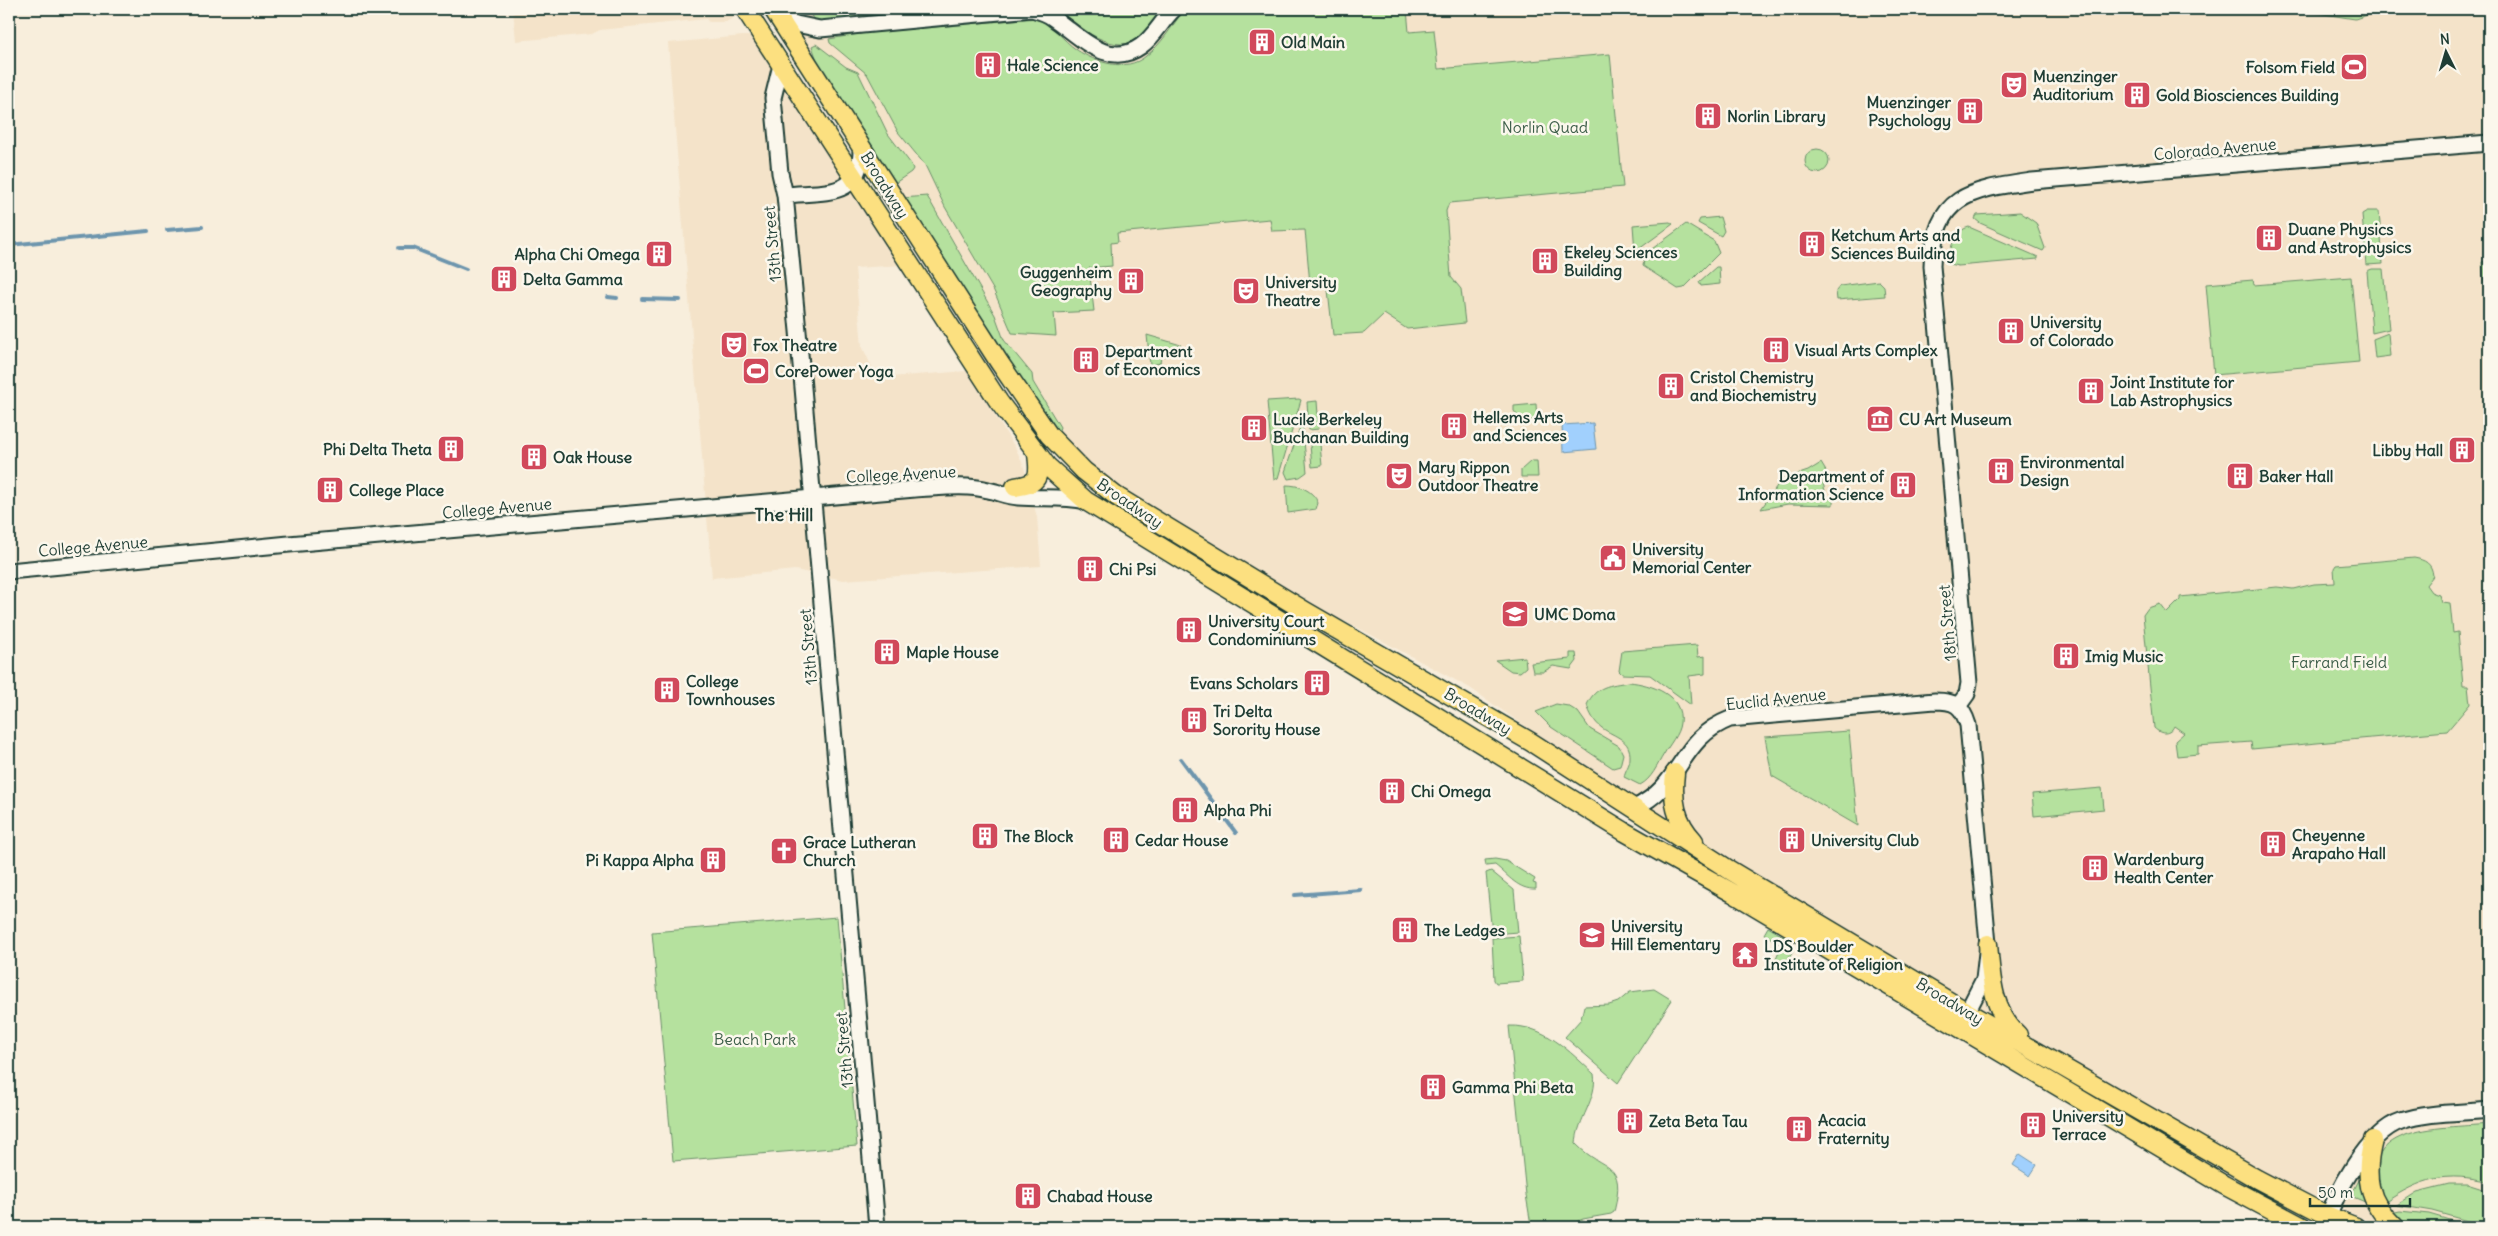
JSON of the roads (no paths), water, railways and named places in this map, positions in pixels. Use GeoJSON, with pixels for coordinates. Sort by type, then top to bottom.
{"type":"FeatureCollection","features":[{"type":"Feature","properties":{"kind":"main road","name":"Broadway"},"geometry":{"type":"LineString","coordinates":[[745,9],[999,402],[1037,454],[1086,501],[1165,552],[1537,776],[1584,807],[1733,893],[2224,1186],[2303,1227]]}},
{"type":"Feature","properties":{"kind":"main road","name":"Broadway"},"geometry":{"type":"LineString","coordinates":[[775,12],[1043,426],[1077,465],[1116,496],[1289,602],[1475,709],[1706,854],[1967,1012],[2326,1222],[2356,1227]]}},
{"type":"Feature","properties":{"kind":"main road"},"geometry":{"type":"LineString","coordinates":[[756,25],[775,31],[796,46]]}},
{"type":"Feature","properties":{"kind":"main road"},"geometry":{"type":"LineString","coordinates":[[1015,487],[1031,484],[1036,478],[1039,472],[1037,454]]}},
{"type":"Feature","properties":{"kind":"main road"},"geometry":{"type":"LineString","coordinates":[[1070,487],[1091,489],[1116,496]]}},
{"type":"Feature","properties":{"kind":"main road"},"geometry":{"type":"LineString","coordinates":[[1675,773],[1674,796],[1676,816],[1688,836],[1706,854]]}},
{"type":"Feature","properties":{"kind":"main road"},"geometry":{"type":"LineString","coordinates":[[1584,807],[1613,812],[1634,808]]}},
{"type":"Feature","properties":{"kind":"main road"},"geometry":{"type":"LineString","coordinates":[[1988,944],[1991,978],[2000,1012],[2005,1022],[2039,1054]]}},
{"type":"Feature","properties":{"kind":"main road"},"geometry":{"type":"LineString","coordinates":[[2373,1140],[2369,1162],[2371,1193],[2380,1211],[2395,1227]]}},
{"type":"Feature","properties":{"kind":"street"},"geometry":{"type":"LineString","coordinates":[[775,12],[796,24],[820,28],[1031,9],[1051,16],[1093,48],[1121,55],[1141,47],[1174,9]]}},
{"type":"Feature","properties":{"kind":"street","name":"13th Street"},"geometry":{"type":"LineString","coordinates":[[781,65],[773,98],[780,172],[785,195],[813,498],[877,1227]]}},
{"type":"Feature","properties":{"kind":"street","name":"Colorado Avenue"},"geometry":{"type":"LineString","coordinates":[[1950,208],[1959,199],[1971,192],[2032,181],[2489,143]]}},
{"type":"Feature","properties":{"kind":"street"},"geometry":{"type":"LineString","coordinates":[[785,195],[831,190],[843,187],[855,180],[862,161],[862,148]]}},
{"type":"Feature","properties":{"kind":"street","name":"18th Street"},"geometry":{"type":"LineString","coordinates":[[1950,208],[1936,232],[1932,266],[1969,683],[1967,694],[1959,705]]}},
{"type":"Feature","properties":{"kind":"street","name":"College Avenue"},"geometry":{"type":"LineString","coordinates":[[988,490],[999,486],[1070,487]]}},
{"type":"Feature","properties":{"kind":"street","name":"College Avenue"},"geometry":{"type":"LineString","coordinates":[[9,571],[813,498],[946,488],[988,490],[998,494],[1017,497],[1064,497],[1086,501]]}},
{"type":"Feature","properties":{"kind":"street","name":"Euclid Avenue"},"geometry":{"type":"LineString","coordinates":[[1634,808],[1656,795],[1675,773],[1696,740],[1716,724],[1730,718],[1935,701],[1950,701],[1959,705]]}},
{"type":"Feature","properties":{"kind":"street"},"geometry":{"type":"LineString","coordinates":[[1958,1028],[1984,980],[1988,944],[1968,724],[1965,713],[1959,705]]}},
{"type":"Feature","properties":{"kind":"street"},"geometry":{"type":"LineString","coordinates":[[2326,1222],[2357,1163],[2373,1140],[2386,1128],[2401,1121],[2489,1110]]}},
{"type":"Feature","properties":{"kind":"water"},"geometry":{"type":"Polygon","coordinates":[[[1593,423],[1596,449],[1563,452],[1562,425],[1593,423]]]}},
{"type":"Feature","properties":{"kind":"water"},"geometry":{"type":"Polygon","coordinates":[[[2020,1154],[2037,1165],[2030,1176],[2013,1165],[2020,1154]]]}},
{"type":"Feature","properties":{"kind":"waterway"},"geometry":{"type":"LineString","coordinates":[[167,230],[202,227]]}},
{"type":"Feature","properties":{"kind":"waterway"},"geometry":{"type":"LineString","coordinates":[[9,245],[148,231]]}},
{"type":"Feature","properties":{"kind":"waterway"},"geometry":{"type":"LineString","coordinates":[[399,248],[413,248],[466,269]]}},
{"type":"Feature","properties":{"kind":"waterway"},"geometry":{"type":"LineString","coordinates":[[608,297],[617,298]]}},
{"type":"Feature","properties":{"kind":"waterway"},"geometry":{"type":"LineString","coordinates":[[642,299],[680,300]]}},
{"type":"Feature","properties":{"kind":"waterway"},"geometry":{"type":"LineString","coordinates":[[1181,759],[1236,833]]}},
{"type":"Feature","properties":{"kind":"waterway"},"geometry":{"type":"LineString","coordinates":[[1295,895],[1361,890]]}},
{"type":"Feature","properties":{"kind":"place","name":"Old Main"},"geometry":{"type":"Point","coordinates":[1262,42]}},
{"type":"Feature","properties":{"kind":"place","name":"Hale Science"},"geometry":{"type":"Point","coordinates":[988,65]}},
{"type":"Feature","properties":{"kind":"place","name":"Folsom Field"},"geometry":{"type":"Point","coordinates":[2354,67]}},
{"type":"Feature","properties":{"kind":"place","name":"Muenzinger Auditorium"},"geometry":{"type":"Point","coordinates":[2014,85]}},
{"type":"Feature","properties":{"kind":"place","name":"Gold Biosciences Building"},"geometry":{"type":"Point","coordinates":[2137,95]}},
{"type":"Feature","properties":{"kind":"place","name":"Muenzinger Psychology"},"geometry":{"type":"Point","coordinates":[1970,111]}},
{"type":"Feature","properties":{"kind":"place","name":"Norlin Library"},"geometry":{"type":"Point","coordinates":[1708,116]}},
{"type":"Feature","properties":{"kind":"place","name":"Duane Physics and Astrophysics"},"geometry":{"type":"Point","coordinates":[2269,238]}},
{"type":"Feature","properties":{"kind":"place","name":"Ketchum Arts and Sciences Building"},"geometry":{"type":"Point","coordinates":[1812,244]}},
{"type":"Feature","properties":{"kind":"place","name":"Alpha Chi Omega"},"geometry":{"type":"Point","coordinates":[659,254]}},
{"type":"Feature","properties":{"kind":"place","name":"Ekeley Sciences Building"},"geometry":{"type":"Point","coordinates":[1545,261]}},
{"type":"Feature","properties":{"kind":"place","name":"Delta Gamma"},"geometry":{"type":"Point","coordinates":[504,279]}},
{"type":"Feature","properties":{"kind":"place","name":"Guggenheim Geography"},"geometry":{"type":"Point","coordinates":[1131,281]}},
{"type":"Feature","properties":{"kind":"place","name":"University Theatre"},"geometry":{"type":"Point","coordinates":[1246,291]}},
{"type":"Feature","properties":{"kind":"place","name":"University of Colorado"},"geometry":{"type":"Point","coordinates":[2011,331]}},
{"type":"Feature","properties":{"kind":"place","name":"Fox Theatre"},"geometry":{"type":"Point","coordinates":[734,345]}},
{"type":"Feature","properties":{"kind":"place","name":"Visual Arts Complex"},"geometry":{"type":"Point","coordinates":[1776,350]}},
{"type":"Feature","properties":{"kind":"place","name":"Department of Economics"},"geometry":{"type":"Point","coordinates":[1086,360]}},
{"type":"Feature","properties":{"kind":"place","name":"CorePower Yoga"},"geometry":{"type":"Point","coordinates":[756,371]}},
{"type":"Feature","properties":{"kind":"place","name":"Cristol Chemistry and Biochemistry"},"geometry":{"type":"Point","coordinates":[1671,386]}},
{"type":"Feature","properties":{"kind":"place","name":"Joint Institute for Lab Astrophysics"},"geometry":{"type":"Point","coordinates":[2091,391]}},
{"type":"Feature","properties":{"kind":"place","name":"CU Art Museum"},"geometry":{"type":"Point","coordinates":[1880,419]}},
{"type":"Feature","properties":{"kind":"place","name":"Hellems Arts and Sciences"},"geometry":{"type":"Point","coordinates":[1454,426]}},
{"type":"Feature","properties":{"kind":"place","name":"Lucile Berkeley Buchanan Building"},"geometry":{"type":"Point","coordinates":[1254,428]}},
{"type":"Feature","properties":{"kind":"place","name":"Phi Delta Theta"},"geometry":{"type":"Point","coordinates":[451,449]}},
{"type":"Feature","properties":{"kind":"place","name":"Libby Hall"},"geometry":{"type":"Point","coordinates":[2462,450]}},
{"type":"Feature","properties":{"kind":"place","name":"Oak House"},"geometry":{"type":"Point","coordinates":[534,457]}},
{"type":"Feature","properties":{"kind":"place","name":"Environmental Design"},"geometry":{"type":"Point","coordinates":[2001,471]}},
{"type":"Feature","properties":{"kind":"place","name":"Mary Rippon Outdoor Theatre"},"geometry":{"type":"Point","coordinates":[1399,476]}},
{"type":"Feature","properties":{"kind":"place","name":"Baker Hall"},"geometry":{"type":"Point","coordinates":[2240,476]}},
{"type":"Feature","properties":{"kind":"place","name":"Department of Information Science"},"geometry":{"type":"Point","coordinates":[1903,485]}},
{"type":"Feature","properties":{"kind":"place","name":"College Place"},"geometry":{"type":"Point","coordinates":[330,490]}},
{"type":"Feature","properties":{"kind":"place","name":"University Memorial Center"},"geometry":{"type":"Point","coordinates":[1613,558]}},
{"type":"Feature","properties":{"kind":"place","name":"Chi Psi"},"geometry":{"type":"Point","coordinates":[1090,569]}},
{"type":"Feature","properties":{"kind":"place","name":"UMC Doma"},"geometry":{"type":"Point","coordinates":[1515,614]}},
{"type":"Feature","properties":{"kind":"place","name":"University Court Condominiums"},"geometry":{"type":"Point","coordinates":[1189,630]}},
{"type":"Feature","properties":{"kind":"place","name":"Maple House"},"geometry":{"type":"Point","coordinates":[887,652]}},
{"type":"Feature","properties":{"kind":"place","name":"Imig Music"},"geometry":{"type":"Point","coordinates":[2066,656]}},
{"type":"Feature","properties":{"kind":"place","name":"Evans Scholars"},"geometry":{"type":"Point","coordinates":[1317,683]}},
{"type":"Feature","properties":{"kind":"place","name":"College Townhouses"},"geometry":{"type":"Point","coordinates":[667,690]}},
{"type":"Feature","properties":{"kind":"place","name":"Tri Delta Sorority House"},"geometry":{"type":"Point","coordinates":[1194,720]}},
{"type":"Feature","properties":{"kind":"place","name":"Chi Omega"},"geometry":{"type":"Point","coordinates":[1392,791]}},
{"type":"Feature","properties":{"kind":"place","name":"Alpha Phi"},"geometry":{"type":"Point","coordinates":[1185,810]}},
{"type":"Feature","properties":{"kind":"place","name":"The Block"},"geometry":{"type":"Point","coordinates":[985,836]}},
{"type":"Feature","properties":{"kind":"place","name":"Cedar House"},"geometry":{"type":"Point","coordinates":[1116,840]}},
{"type":"Feature","properties":{"kind":"place","name":"University Club"},"geometry":{"type":"Point","coordinates":[1792,840]}},
{"type":"Feature","properties":{"kind":"place","name":"Cheyenne Arapaho Hall"},"geometry":{"type":"Point","coordinates":[2273,844]}},
{"type":"Feature","properties":{"kind":"place","name":"Grace Lutheran Church"},"geometry":{"type":"Point","coordinates":[784,851]}},
{"type":"Feature","properties":{"kind":"place","name":"Pi Kappa Alpha"},"geometry":{"type":"Point","coordinates":[713,860]}},
{"type":"Feature","properties":{"kind":"place","name":"Wardenburg Health Center"},"geometry":{"type":"Point","coordinates":[2095,868]}},
{"type":"Feature","properties":{"kind":"place","name":"The Ledges"},"geometry":{"type":"Point","coordinates":[1405,930]}},
{"type":"Feature","properties":{"kind":"place","name":"University Hill Elementary"},"geometry":{"type":"Point","coordinates":[1592,935]}},
{"type":"Feature","properties":{"kind":"place","name":"LDS Boulder Institute of Religion"},"geometry":{"type":"Point","coordinates":[1745,955]}},
{"type":"Feature","properties":{"kind":"place","name":"Gamma Phi Beta"},"geometry":{"type":"Point","coordinates":[1433,1087]}},
{"type":"Feature","properties":{"kind":"place","name":"Zeta Beta Tau"},"geometry":{"type":"Point","coordinates":[1630,1121]}},
{"type":"Feature","properties":{"kind":"place","name":"University Terrace"},"geometry":{"type":"Point","coordinates":[2033,1125]}},
{"type":"Feature","properties":{"kind":"place","name":"Acacia Fraternity"},"geometry":{"type":"Point","coordinates":[1799,1129]}},
{"type":"Feature","properties":{"kind":"place","name":"Chabad House"},"geometry":{"type":"Point","coordinates":[1028,1196]}},
{"type":"Feature","properties":{"kind":"district","name":"The Hill"},"geometry":{"type":"Point","coordinates":[784,515]}},
{"type":"Feature","properties":{"kind":"park label","name":"Norlin Quad"},"geometry":{"type":"Point","coordinates":[1545,127]}},
{"type":"Feature","properties":{"kind":"park label","name":"Farrand Field"},"geometry":{"type":"Point","coordinates":[2339,662]}},
{"type":"Feature","properties":{"kind":"park label","name":"Beach Park"},"geometry":{"type":"Point","coordinates":[755,1039]}}]}
